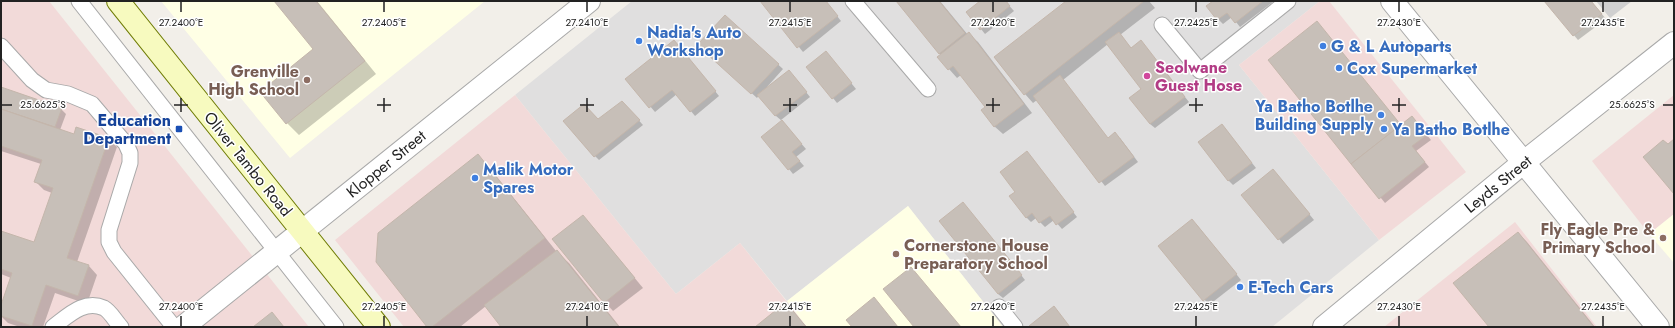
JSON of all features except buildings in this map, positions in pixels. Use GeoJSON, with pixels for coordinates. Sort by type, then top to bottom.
{"type":"FeatureCollection","features":[{"type":"Feature","properties":{"kind":"main road","name":"Oliver Tambo Road"},"geometry":{"type":"LineString","coordinates":[[118,1],[379,327]]}},
{"type":"Feature","properties":{"kind":"street","name":"Klopper Street"},"geometry":{"type":"LineString","coordinates":[[183,327],[589,1]]}},
{"type":"Feature","properties":{"kind":"street"},"geometry":{"type":"LineString","coordinates":[[1392,1],[1658,327]]}},
{"type":"Feature","properties":{"kind":"street","name":"Leyds Street"},"geometry":{"type":"LineString","coordinates":[[1324,327],[1524,162],[1674,43]]}},
{"type":"Feature","properties":{"kind":"lane"},"geometry":{"type":"LineString","coordinates":[[79,1],[336,327]]}},
{"type":"Feature","properties":{"kind":"lane"},"geometry":{"type":"LineString","coordinates":[[853,1],[928,89]]}},
{"type":"Feature","properties":{"kind":"lane"},"geometry":{"type":"LineString","coordinates":[[1162,25],[1200,71],[1288,1]]}},
{"type":"Feature","properties":{"kind":"lane"},"geometry":{"type":"LineString","coordinates":[[1,46],[32,80],[46,90],[68,94],[92,104],[126,144],[130,153],[130,163],[109,230],[109,242],[118,259],[174,327]]}},
{"type":"Feature","properties":{"kind":"lane"},"geometry":{"type":"LineString","coordinates":[[53,327],[79,308],[90,305],[105,308],[120,327]]}},
{"type":"Feature","properties":{"kind":"lane"},"geometry":{"type":"LineString","coordinates":[[999,307],[1015,327]]}},
{"type":"Feature","properties":{"kind":"shaded area"},"geometry":{"type":"Polygon","coordinates":[[[1,1],[49,1],[309,327],[1,327],[1,1]]]}},
{"type":"Feature","properties":{"kind":"shaded area","name":"Grenville High School"},"geometry":{"type":"Polygon","coordinates":[[[161,1],[485,1],[290,158],[161,1]]]}},
{"type":"Feature","properties":{"kind":"shaded area"},"geometry":{"type":"Polygon","coordinates":[[[632,1],[1320,1],[1239,65],[1379,240],[1272,327],[1003,327],[908,206],[787,301],[740,243],[676,294],[515,95],[632,1]]]}},
{"type":"Feature","properties":{"kind":"shaded area"},"geometry":{"type":"Polygon","coordinates":[[[1320,1],[1329,1],[1466,172],[1379,240],[1239,65],[1320,1]]]}},
{"type":"Feature","properties":{"kind":"shaded area"},"geometry":{"type":"Polygon","coordinates":[[[1596,1],[1632,1],[1610,18],[1596,1]]]}},
{"type":"Feature","properties":{"kind":"shaded area"},"geometry":{"type":"Polygon","coordinates":[[[515,95],[676,294],[740,243],[807,327],[404,327],[335,240],[515,95]]]}},
{"type":"Feature","properties":{"kind":"shaded area"},"geometry":{"type":"Polygon","coordinates":[[[1674,95],[1674,214],[1649,234],[1592,161],[1674,95]]]}},
{"type":"Feature","properties":{"kind":"shaded area","name":"Cornerstone House Preparatory School"},"geometry":{"type":"Polygon","coordinates":[[[908,206],[1003,327],[807,327],[787,301],[908,206]]]}},
{"type":"Feature","properties":{"kind":"shaded area","name":"Fly Eagle Pre & Primary School"},"geometry":{"type":"Polygon","coordinates":[[[1674,214],[1674,263],[1649,234],[1674,214]]]}},
{"type":"Feature","properties":{"kind":"shaded area","name":"Fly Eagle Pre & Primary School"},"geometry":{"type":"Polygon","coordinates":[[[1515,222],[1597,327],[1384,327],[1515,222]]]}},
{"type":"Feature","properties":{"kind":"place","name":"Nadia's Auto Workshop"},"geometry":{"type":"Point","coordinates":[639,41]}},
{"type":"Feature","properties":{"kind":"place","name":"G & L Autoparts"},"geometry":{"type":"Point","coordinates":[1323,46]}},
{"type":"Feature","properties":{"kind":"place","name":"Cox Supermarket"},"geometry":{"type":"Point","coordinates":[1339,68]}},
{"type":"Feature","properties":{"kind":"place","name":"Seolwane Guest Hose"},"geometry":{"type":"Point","coordinates":[1147,76]}},
{"type":"Feature","properties":{"kind":"place","name":"Grenville High School"},"geometry":{"type":"Point","coordinates":[307,80]}},
{"type":"Feature","properties":{"kind":"place","name":"Ya Batho Botlhe Building Supply"},"geometry":{"type":"Point","coordinates":[1381,115]}},
{"type":"Feature","properties":{"kind":"place","name":"Education Department"},"geometry":{"type":"Point","coordinates":[179,129]}},
{"type":"Feature","properties":{"kind":"place","name":"Ya Batho Botlhe"},"geometry":{"type":"Point","coordinates":[1384,129]}},
{"type":"Feature","properties":{"kind":"place","name":"Malik Motor Spares"},"geometry":{"type":"Point","coordinates":[475,178]}},
{"type":"Feature","properties":{"kind":"place","name":"Fly Eagle Pre & Primary School"},"geometry":{"type":"Point","coordinates":[1663,238]}},
{"type":"Feature","properties":{"kind":"place","name":"Cornerstone House Preparatory School"},"geometry":{"type":"Point","coordinates":[896,254]}},
{"type":"Feature","properties":{"kind":"place","name":"E-Tech Cars"},"geometry":{"type":"Point","coordinates":[1240,287]}}]}
